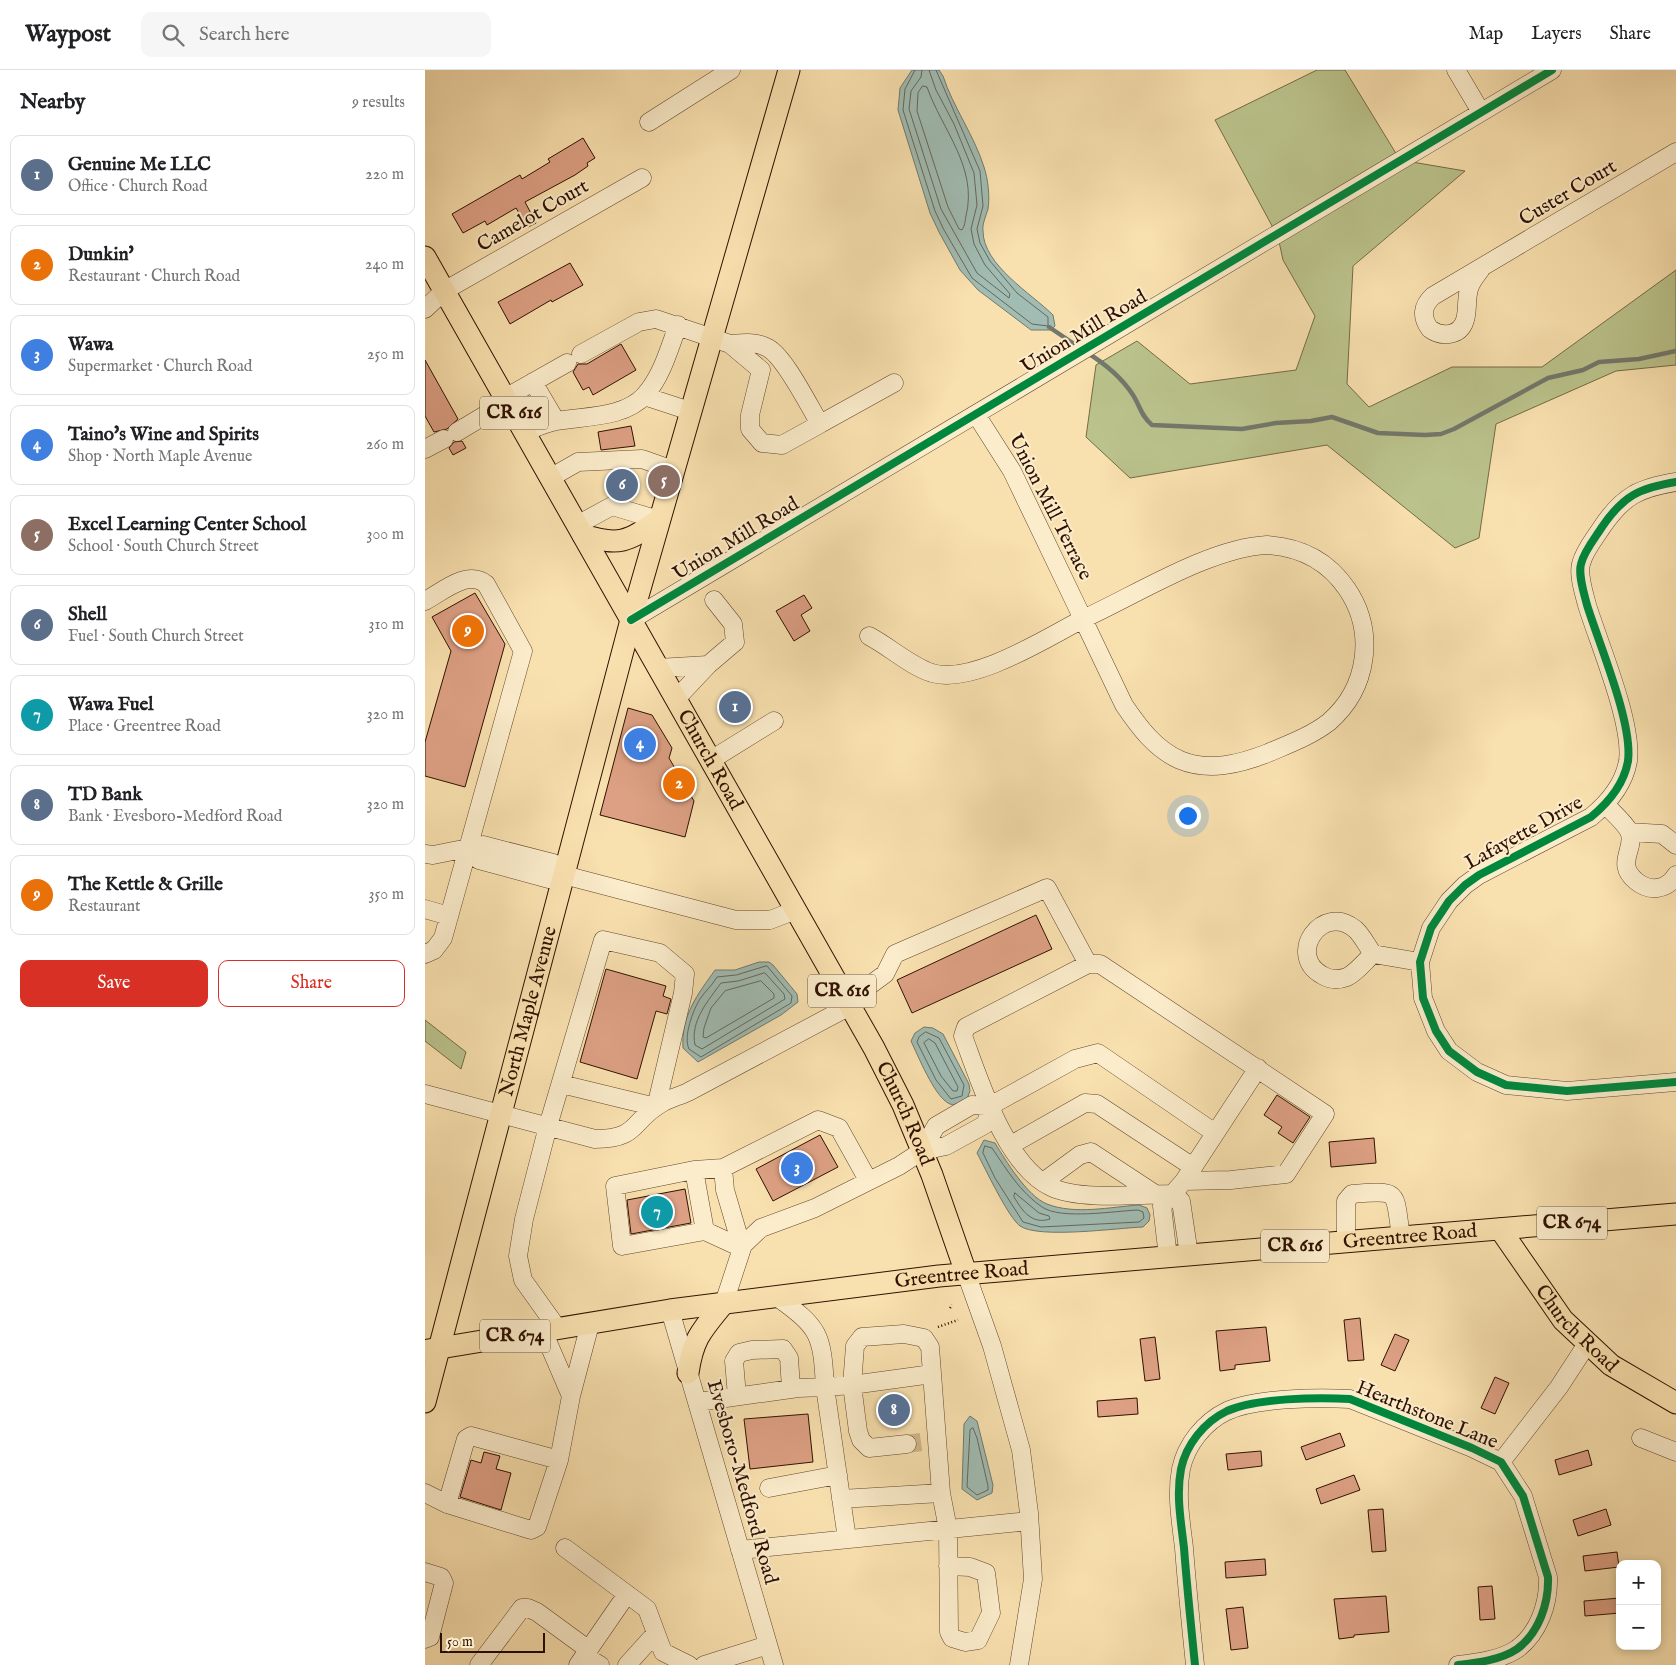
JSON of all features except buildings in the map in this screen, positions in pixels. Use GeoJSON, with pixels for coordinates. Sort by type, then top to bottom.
{"type":"FeatureCollection","features":[{"type":"Feature","properties":{"kind":"main road","name":"North Maple Avenue"},"geometry":{"type":"LineString","coordinates":[[425,1402],[432,1350],[501,1114],[631,620],[690,411],[721,340],[789,70]]}},
{"type":"Feature","properties":{"kind":"main road","name":"Church Road"},"geometry":{"type":"LineString","coordinates":[[425,258],[435,291],[506,400],[851,1006],[903,1104],[966,1273]]}},
{"type":"Feature","properties":{"kind":"main road"},"geometry":{"type":"LineString","coordinates":[[580,530],[613,543],[629,539],[659,520]]}},
{"type":"Feature","properties":{"kind":"main road","name":"CR 674"},"geometry":{"type":"LineString","coordinates":[[1500,1229],[1676,1214]]}},
{"type":"Feature","properties":{"kind":"main road","name":"Church Road"},"geometry":{"type":"LineString","coordinates":[[1500,1229],[1563,1320],[1587,1344],[1611,1365],[1676,1403]]}},
{"type":"Feature","properties":{"kind":"main road","name":"Greentree Road"},"geometry":{"type":"LineString","coordinates":[[432,1350],[670,1310],[966,1273],[1500,1229]]}},
{"type":"Feature","properties":{"kind":"main road"},"geometry":{"type":"LineString","coordinates":[[688,1373],[691,1350],[723,1304]]}},
{"type":"Feature","properties":{"kind":"street"},"geometry":{"type":"LineString","coordinates":[[649,122],[731,70]]}},
{"type":"Feature","properties":{"kind":"street"},"geometry":{"type":"LineString","coordinates":[[1456,70],[1481,112]]}},
{"type":"Feature","properties":{"kind":"street","name":"Union Mill Road"},"geometry":{"type":"LineString","coordinates":[[631,620],[977,416],[1552,70]]}},
{"type":"Feature","properties":{"kind":"street","name":"Custer Court"},"geometry":{"type":"LineString","coordinates":[[1481,269],[1676,152]]}},
{"type":"Feature","properties":{"kind":"street","name":"Camelot Court"},"geometry":{"type":"LineString","coordinates":[[425,309],[435,291],[642,178]]}},
{"type":"Feature","properties":{"kind":"street"},"geometry":{"type":"LineString","coordinates":[[425,449],[533,382],[616,334],[639,322],[656,319],[721,340],[751,342],[769,348],[785,365],[820,424]]}},
{"type":"Feature","properties":{"kind":"street"},"geometry":{"type":"LineString","coordinates":[[524,432],[556,421],[614,412],[632,406],[644,396],[661,369],[679,326]]}},
{"type":"Feature","properties":{"kind":"street"},"geometry":{"type":"LineString","coordinates":[[721,340],[761,370],[750,415],[750,429],[761,443],[782,445],[894,383]]}},
{"type":"Feature","properties":{"kind":"street"},"geometry":{"type":"LineString","coordinates":[[533,382],[556,421]]}},
{"type":"Feature","properties":{"kind":"street"},"geometry":{"type":"LineString","coordinates":[[644,396],[690,411]]}},
{"type":"Feature","properties":{"kind":"street","name":"Union Mill Terrace"},"geometry":{"type":"LineString","coordinates":[[977,416],[1012,470],[1083,619],[1124,705],[1142,731],[1166,753],[1181,760],[1212,766],[1246,760],[1313,733],[1335,716],[1351,695],[1364,661],[1365,643],[1359,610],[1341,580],[1315,559],[1300,551],[1284,546],[1251,546],[1218,556],[1083,619]]}},
{"type":"Feature","properties":{"kind":"street"},"geometry":{"type":"LineString","coordinates":[[550,478],[578,462],[642,460],[673,470]]}},
{"type":"Feature","properties":{"kind":"street","name":"Lafayette Drive"},"geometry":{"type":"LineString","coordinates":[[1676,482],[1643,490],[1623,501],[1601,528],[1581,563],[1581,578],[1590,616],[1623,717],[1628,743],[1628,761],[1624,775],[1606,805],[1591,817],[1483,873],[1465,885],[1446,905],[1433,924],[1420,962],[1421,988],[1436,1031],[1449,1051],[1477,1072],[1506,1085],[1560,1091],[1676,1082]]}},
{"type":"Feature","properties":{"kind":"street"},"geometry":{"type":"LineString","coordinates":[[580,530],[612,506],[659,520]]}},
{"type":"Feature","properties":{"kind":"street"},"geometry":{"type":"LineString","coordinates":[[713,572],[714,600]]}},
{"type":"Feature","properties":{"kind":"street"},"geometry":{"type":"LineString","coordinates":[[425,602],[466,578],[481,581],[486,584],[523,651],[440,944],[425,954]]}},
{"type":"Feature","properties":{"kind":"street"},"geometry":{"type":"LineString","coordinates":[[676,698],[708,664],[735,642],[733,624],[706,591],[694,583]]}},
{"type":"Feature","properties":{"kind":"street"},"geometry":{"type":"LineString","coordinates":[[869,636],[918,666],[933,673],[949,675],[967,673],[999,662],[1083,619]]}},
{"type":"Feature","properties":{"kind":"street"},"geometry":{"type":"LineString","coordinates":[[658,668],[708,664]]}},
{"type":"Feature","properties":{"kind":"street"},"geometry":{"type":"LineString","coordinates":[[711,760],[774,721]]}},
{"type":"Feature","properties":{"kind":"street"},"geometry":{"type":"LineString","coordinates":[[1606,805],[1629,832],[1630,845],[1625,863],[1633,879],[1640,885],[1657,888],[1666,885],[1676,875]]}},
{"type":"Feature","properties":{"kind":"street"},"geometry":{"type":"LineString","coordinates":[[1629,832],[1662,834],[1676,845]]}},
{"type":"Feature","properties":{"kind":"street"},"geometry":{"type":"LineString","coordinates":[[425,854],[468,849],[483,845],[553,863],[564,875],[736,920],[770,920],[796,910]]}},
{"type":"Feature","properties":{"kind":"street"},"geometry":{"type":"LineString","coordinates":[[425,1094],[595,1139],[618,1138],[633,1130],[656,1107],[851,1006],[870,985],[885,974],[895,954],[1047,888],[1088,964]]}},
{"type":"Feature","properties":{"kind":"street"},"geometry":{"type":"LineString","coordinates":[[425,909],[449,916]]}},
{"type":"Feature","properties":{"kind":"street"},"geometry":{"type":"LineString","coordinates":[[571,1396],[550,1330],[523,1280],[518,1256],[525,1219],[549,1126],[603,940],[660,953],[685,974],[683,993],[656,1107]]}},
{"type":"Feature","properties":{"kind":"street"},"geometry":{"type":"LineString","coordinates":[[1373,954],[1420,962]]}},
{"type":"Feature","properties":{"kind":"street"},"geometry":{"type":"LineString","coordinates":[[1088,964],[1100,964],[1258,1068],[1325,1114],[1286,1174],[1231,1180],[1183,1180],[1155,1194],[1087,1195],[1053,1188],[1030,1174],[1011,1145],[990,1106],[963,1036],[967,1027],[1088,964]]}},
{"type":"Feature","properties":{"kind":"street"},"geometry":{"type":"LineString","coordinates":[[723,1304],[742,1248],[761,1228],[815,1208],[899,1166],[922,1152],[936,1126],[972,1105],[990,1106],[1075,1058],[1099,1054],[1215,1133]]}},
{"type":"Feature","properties":{"kind":"street"},"geometry":{"type":"LineString","coordinates":[[1178,1256],[1162,1206],[1183,1180],[1258,1068]]}},
{"type":"Feature","properties":{"kind":"street"},"geometry":{"type":"LineString","coordinates":[[561,1084],[656,1107]]}},
{"type":"Feature","properties":{"kind":"street"},"geometry":{"type":"LineString","coordinates":[[1011,1145],[1085,1103],[1097,1104],[1183,1180]]}},
{"type":"Feature","properties":{"kind":"street"},"geometry":{"type":"LineString","coordinates":[[742,1248],[705,1231],[622,1246],[615,1186],[694,1170],[723,1168],[818,1120],[839,1128],[868,1180]]}},
{"type":"Feature","properties":{"kind":"street"},"geometry":{"type":"LineString","coordinates":[[1043,1182],[1080,1155],[1091,1152],[1155,1194]]}},
{"type":"Feature","properties":{"kind":"street"},"geometry":{"type":"LineString","coordinates":[[723,1168],[725,1190],[742,1248]]}},
{"type":"Feature","properties":{"kind":"street"},"geometry":{"type":"LineString","coordinates":[[694,1170],[705,1231]]}},
{"type":"Feature","properties":{"kind":"street"},"geometry":{"type":"LineString","coordinates":[[1346,1242],[1346,1201],[1352,1194],[1384,1192],[1395,1200],[1401,1237]]}},
{"type":"Feature","properties":{"kind":"street"},"geometry":{"type":"LineString","coordinates":[[966,1273],[992,1346],[1018,1441],[1029,1522],[1033,1579],[1019,1665]]}},
{"type":"Feature","properties":{"kind":"street"},"geometry":{"type":"LineString","coordinates":[[777,1297],[805,1318],[814,1327],[820,1339],[847,1539]]}},
{"type":"Feature","properties":{"kind":"street","name":"Evesboro-Medford Road"},"geometry":{"type":"LineString","coordinates":[[670,1310],[774,1665]]}},
{"type":"Feature","properties":{"kind":"street"},"geometry":{"type":"LineString","coordinates":[[425,1493],[447,1504],[531,1530],[537,1527],[559,1460],[571,1396],[590,1324]]}},
{"type":"Feature","properties":{"kind":"street"},"geometry":{"type":"LineString","coordinates":[[922,1443],[869,1448],[861,1440],[853,1385],[855,1346],[862,1338],[904,1334],[924,1338],[930,1347],[932,1374],[922,1443],[941,1493],[948,1529],[948,1566]]}},
{"type":"Feature","properties":{"kind":"street"},"geometry":{"type":"LineString","coordinates":[[1501,1462],[1559,1387],[1587,1344]]}},
{"type":"Feature","properties":{"kind":"street"},"geometry":{"type":"LineString","coordinates":[[737,1396],[734,1362],[739,1353],[752,1350],[783,1349],[789,1358],[791,1388]]}},
{"type":"Feature","properties":{"kind":"street"},"geometry":{"type":"LineString","coordinates":[[698,1402],[791,1388],[853,1385],[932,1374]]}},
{"type":"Feature","properties":{"kind":"street","name":"Hearthstone Lane"},"geometry":{"type":"LineString","coordinates":[[1195,1665],[1179,1500],[1180,1476],[1185,1455],[1191,1444],[1204,1426],[1227,1411],[1252,1405],[1290,1400],[1350,1399],[1472,1448],[1501,1462],[1523,1496],[1548,1577],[1547,1601],[1538,1624],[1517,1649],[1496,1658],[1458,1665]]}},
{"type":"Feature","properties":{"kind":"street"},"geometry":{"type":"LineString","coordinates":[[447,1504],[466,1439],[471,1436],[559,1460]]}},
{"type":"Feature","properties":{"kind":"street"},"geometry":{"type":"LineString","coordinates":[[1641,1438],[1676,1452]]}},
{"type":"Feature","properties":{"kind":"street"},"geometry":{"type":"LineString","coordinates":[[769,1488],[839,1475]]}},
{"type":"Feature","properties":{"kind":"street"},"geometry":{"type":"LineString","coordinates":[[841,1499],[941,1493]]}},
{"type":"Feature","properties":{"kind":"street"},"geometry":{"type":"LineString","coordinates":[[425,1505],[447,1504]]}},
{"type":"Feature","properties":{"kind":"street"},"geometry":{"type":"LineString","coordinates":[[740,1550],[1029,1522]]}},
{"type":"Feature","properties":{"kind":"street"},"geometry":{"type":"LineString","coordinates":[[565,1548],[647,1609],[663,1652],[689,1665]]}},
{"type":"Feature","properties":{"kind":"street"},"geometry":{"type":"LineString","coordinates":[[425,1572],[441,1577],[444,1583],[430,1637],[425,1639]]}},
{"type":"Feature","properties":{"kind":"street"},"geometry":{"type":"LineString","coordinates":[[584,1657],[627,1594]]}},
{"type":"Feature","properties":{"kind":"street"},"geometry":{"type":"LineString","coordinates":[[479,1665],[522,1608],[528,1608],[537,1612],[584,1657],[600,1665]]}},
{"type":"Feature","properties":{"kind":"street"},"geometry":{"type":"LineString","coordinates":[[627,1665],[655,1634]]}},
{"type":"Feature","properties":{"kind":"street"},"geometry":{"type":"LineString","coordinates":[[704,1665],[768,1645]]}},
{"type":"Feature","properties":{"kind":"path"},"geometry":{"type":"LineString","coordinates":[[938,1327],[958,1320]]}},
{"type":"Feature","properties":{"kind":"green space"},"geometry":{"type":"Polygon","coordinates":[[[1317,70],[1345,70],[1400,160],[1465,171],[1353,266],[1347,384],[1369,407],[1452,367],[1542,367],[1676,270],[1676,365],[1616,371],[1496,424],[1479,538],[1455,548],[1327,445],[1130,478],[1086,437],[1096,365],[1137,341],[1190,384],[1296,370],[1315,316],[1283,260],[1278,237],[1215,120],[1317,70]]]}},
{"type":"Feature","properties":{"kind":"green space"},"geometry":{"type":"Polygon","coordinates":[[[425,1020],[466,1052],[461,1069],[425,1041],[425,1020]]]}},
{"type":"Feature","properties":{"kind":"water"},"geometry":{"type":"Polygon","coordinates":[[[912,70],[939,70],[943,76],[952,99],[980,155],[985,172],[989,199],[983,228],[985,244],[991,256],[1010,278],[1053,315],[1055,326],[1051,330],[1031,330],[978,290],[960,270],[939,232],[930,213],[898,110],[900,88],[912,70]]]}},
{"type":"Feature","properties":{"kind":"water"},"geometry":{"type":"Polygon","coordinates":[[[759,962],[769,962],[773,965],[797,994],[798,1002],[781,1015],[698,1062],[683,1048],[685,1025],[697,997],[715,970],[735,970],[759,962]]]}},
{"type":"Feature","properties":{"kind":"water"},"geometry":{"type":"Polygon","coordinates":[[[924,1027],[933,1028],[943,1034],[969,1084],[970,1091],[967,1099],[950,1104],[937,1092],[911,1041],[915,1033],[924,1027]]]}},
{"type":"Feature","properties":{"kind":"water"},"geometry":{"type":"Polygon","coordinates":[[[984,1140],[995,1143],[1025,1186],[1039,1200],[1047,1204],[1081,1210],[1139,1205],[1147,1208],[1150,1215],[1149,1221],[1143,1227],[1079,1232],[1044,1232],[1020,1226],[1003,1203],[977,1153],[984,1140]]]}},
{"type":"Feature","properties":{"kind":"water"},"geometry":{"type":"Polygon","coordinates":[[[970,1416],[977,1421],[993,1485],[992,1493],[977,1500],[962,1489],[964,1424],[970,1416]]]}},
{"type":"Feature","properties":{"kind":"waterway"},"geometry":{"type":"LineString","coordinates":[[1049,327],[1080,348]]}},
{"type":"Feature","properties":{"kind":"waterway"},"geometry":{"type":"LineString","coordinates":[[1086,352],[1106,366],[1124,383],[1133,395],[1145,418],[1152,425],[1242,429],[1332,417],[1378,433],[1425,435],[1441,434],[1454,429],[1548,378],[1583,370],[1599,362],[1639,359],[1676,351]]}},
{"type":"Feature","properties":{"kind":"tunnel"},"geometry":{"type":"LineString","coordinates":[[907,1444],[921,1442]]}},
{"type":"Feature","properties":{"kind":"cycle path"},"geometry":{"type":"LineString","coordinates":[[631,620],[1552,70]]}},
{"type":"Feature","properties":{"kind":"cycle path"},"geometry":{"type":"LineString","coordinates":[[1676,482],[1642,491],[1633,495],[1617,508],[1587,549],[1580,568],[1587,605],[1614,683],[1625,726],[1628,761],[1619,785],[1603,806],[1591,817],[1479,875],[1465,885],[1449,901],[1431,928],[1420,962],[1423,998],[1436,1031],[1449,1051],[1477,1072],[1506,1085],[1567,1091],[1676,1082]]}},
{"type":"Feature","properties":{"kind":"cycle path"},"geometry":{"type":"LineString","coordinates":[[1195,1665],[1179,1499],[1181,1469],[1187,1451],[1197,1435],[1211,1421],[1227,1411],[1254,1403],[1287,1399],[1321,1398],[1350,1399],[1472,1448],[1501,1462],[1523,1496],[1548,1577],[1547,1597],[1541,1617],[1531,1635],[1511,1653],[1488,1660],[1458,1665]]}},
{"type":"Feature","properties":{"kind":"place","name":"Excel Learning Center School"},"geometry":{"type":"Point","coordinates":[664,481]}},
{"type":"Feature","properties":{"kind":"place","name":"Shell"},"geometry":{"type":"Point","coordinates":[622,485]}},
{"type":"Feature","properties":{"kind":"place","name":"The Kettle & Grille"},"geometry":{"type":"Point","coordinates":[468,631]}},
{"type":"Feature","properties":{"kind":"place","name":"Genuine Me LLC"},"geometry":{"type":"Point","coordinates":[735,707]}},
{"type":"Feature","properties":{"kind":"place","name":"Taino's Wine and Spirits"},"geometry":{"type":"Point","coordinates":[640,744]}},
{"type":"Feature","properties":{"kind":"place","name":"Dunkin'"},"geometry":{"type":"Point","coordinates":[679,784]}},
{"type":"Feature","properties":{"kind":"place","name":"Wawa"},"geometry":{"type":"Point","coordinates":[797,1168]}},
{"type":"Feature","properties":{"kind":"place","name":"Wawa Fuel"},"geometry":{"type":"Point","coordinates":[657,1212]}},
{"type":"Feature","properties":{"kind":"place","name":"TD Bank"},"geometry":{"type":"Point","coordinates":[894,1410]}}]}
